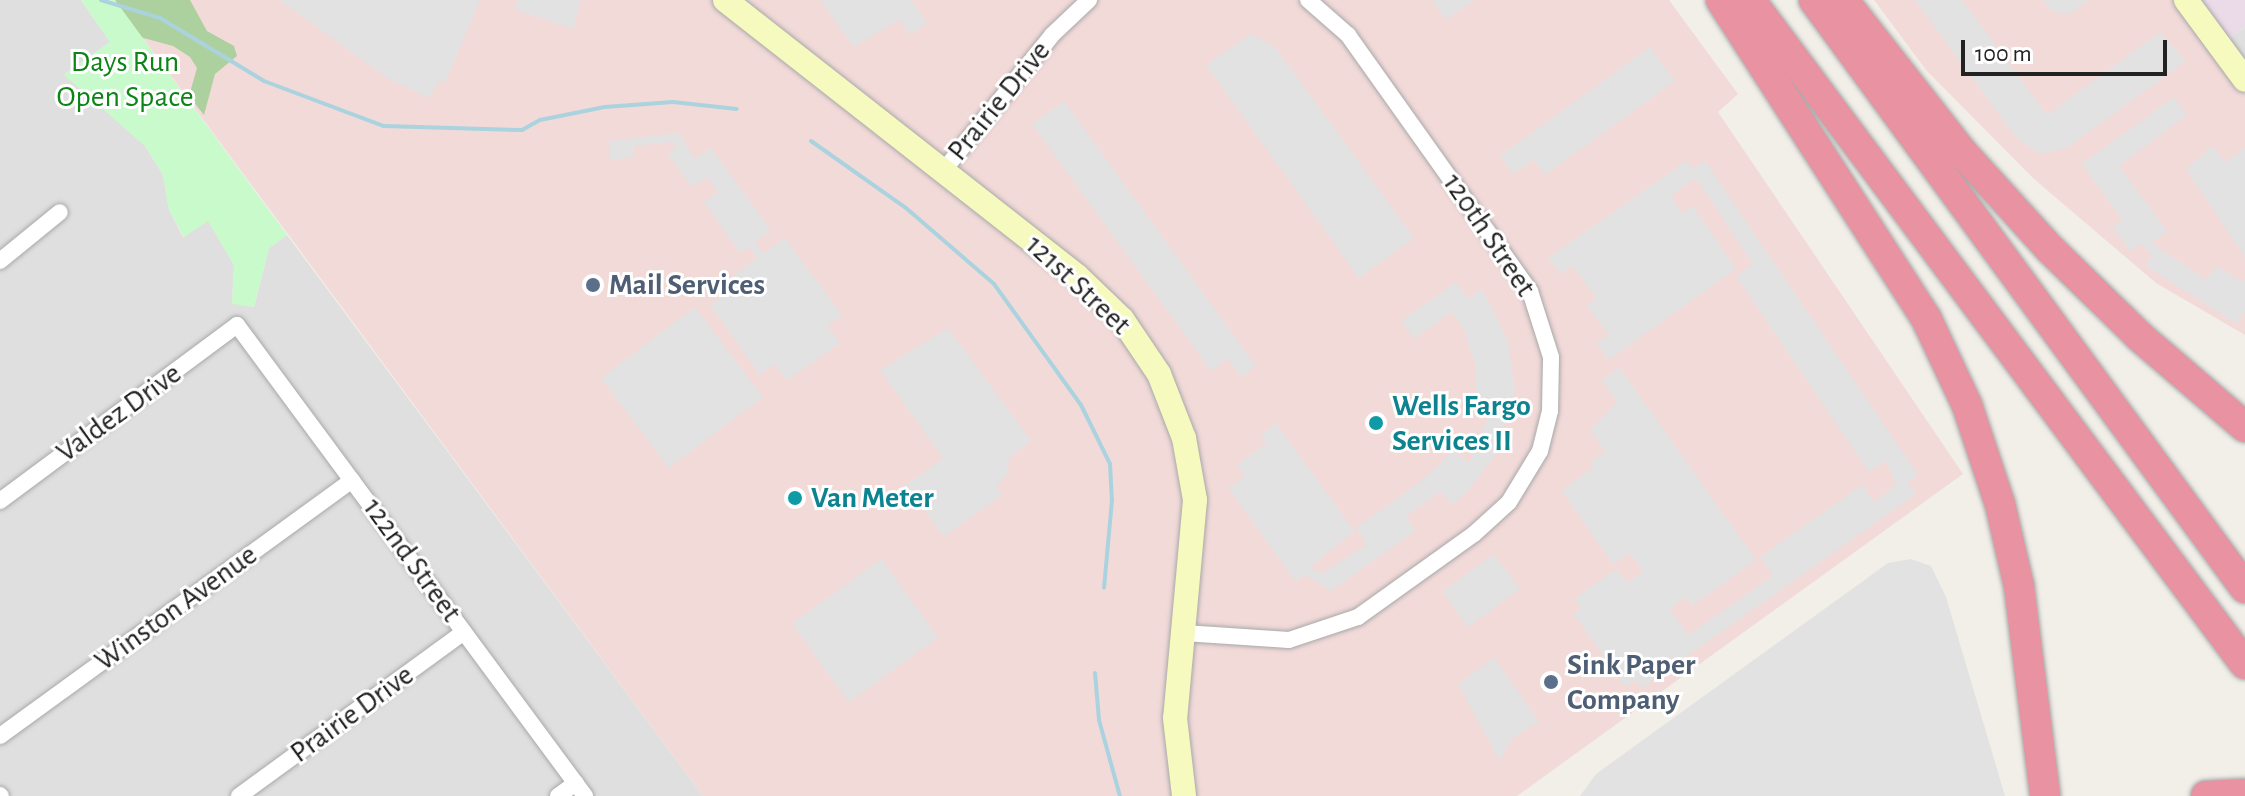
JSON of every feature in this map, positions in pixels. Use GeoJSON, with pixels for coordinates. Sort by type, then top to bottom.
{"type":"FeatureCollection","features":[{"type":"Feature","properties":{"kind":"highway"},"geometry":{"type":"LineString","coordinates":[[1721,0],[1926,318],[1967,405],[2000,504],[2019,586],[2045,796]]}},
{"type":"Feature","properties":{"kind":"highway"},"geometry":{"type":"LineString","coordinates":[[1750,0],[2245,664]]}},
{"type":"Feature","properties":{"kind":"highway"},"geometry":{"type":"LineString","coordinates":[[1814,0],[2245,588]]}},
{"type":"Feature","properties":{"kind":"highway"},"geometry":{"type":"LineString","coordinates":[[1843,0],[1961,151],[2050,249],[2139,336],[2245,427]]}},
{"type":"Feature","properties":{"kind":"highway"},"geometry":{"type":"LineString","coordinates":[[2206,796],[2245,794]]}},
{"type":"Feature","properties":{"kind":"street","name":"121st Street"},"geometry":{"type":"LineString","coordinates":[[725,0],[1099,295],[1159,374],[1184,438],[1193,479],[1195,530],[1175,718],[1184,796]]}},
{"type":"Feature","properties":{"kind":"street","name":"Prairie Drive"},"geometry":{"type":"LineString","coordinates":[[944,170],[1052,35],[1089,0]]}},
{"type":"Feature","properties":{"kind":"street","name":"120th Street"},"geometry":{"type":"LineString","coordinates":[[1184,633],[1265,641],[1335,628],[1474,534],[1509,502],[1540,451],[1552,384],[1546,334],[1530,291],[1348,35],[1308,0]]}},
{"type":"Feature","properties":{"kind":"street"},"geometry":{"type":"LineString","coordinates":[[2186,0],[2245,80]]}},
{"type":"Feature","properties":{"kind":"street"},"geometry":{"type":"LineString","coordinates":[[0,261],[60,212]]}},
{"type":"Feature","properties":{"kind":"street","name":"122nd Street"},"geometry":{"type":"LineString","coordinates":[[237,325],[580,790]]}},
{"type":"Feature","properties":{"kind":"street","name":"Valdez Drive"},"geometry":{"type":"LineString","coordinates":[[0,501],[237,325]]}},
{"type":"Feature","properties":{"kind":"street","name":"Winston Avenue"},"geometry":{"type":"LineString","coordinates":[[0,736],[352,480]]}},
{"type":"Feature","properties":{"kind":"street","name":"Prairie Drive"},"geometry":{"type":"LineString","coordinates":[[239,796],[464,632]]}},
{"type":"Feature","properties":{"kind":"street"},"geometry":{"type":"LineString","coordinates":[[558,796],[580,790]]}},
{"type":"Feature","properties":{"kind":"shaded area"},"geometry":{"type":"Polygon","coordinates":[[[0,0],[81,0],[110,42],[65,74],[145,146],[163,175],[169,210],[183,237],[208,220],[234,265],[232,303],[254,307],[269,248],[287,235],[703,796],[0,796],[0,0]]]}},
{"type":"Feature","properties":{"kind":"shaded area"},"geometry":{"type":"Polygon","coordinates":[[[115,0],[1669,0],[1738,94],[1718,112],[1963,474],[1517,796],[703,796],[115,0]]]}},
{"type":"Feature","properties":{"kind":"shaded area"},"geometry":{"type":"Polygon","coordinates":[[[280,0],[480,0],[445,83],[440,80],[429,98],[387,78],[280,0]]]}},
{"type":"Feature","properties":{"kind":"shaded area"},"geometry":{"type":"Polygon","coordinates":[[[518,0],[581,0],[573,29],[514,9],[518,0]]]}},
{"type":"Feature","properties":{"kind":"shaded area"},"geometry":{"type":"Polygon","coordinates":[[[820,0],[911,0],[927,23],[911,35],[899,20],[854,47],[820,0]]]}},
{"type":"Feature","properties":{"kind":"shaded area"},"geometry":{"type":"Polygon","coordinates":[[[1432,0],[1475,0],[1446,20],[1432,0]]]}},
{"type":"Feature","properties":{"kind":"shaded area"},"geometry":{"type":"Polygon","coordinates":[[[1874,0],[2186,0],[2245,80],[2245,335],[2156,283],[2034,179],[1926,70],[1874,0]]]}},
{"type":"Feature","properties":{"kind":"shaded area"},"geometry":{"type":"Polygon","coordinates":[[[1915,0],[1962,0],[2047,115],[2160,32],[2186,61],[2068,147],[2041,154],[2017,139],[1915,0]]]}},
{"type":"Feature","properties":{"kind":"shaded area"},"geometry":{"type":"Polygon","coordinates":[[[2043,0],[2089,0],[2070,14],[2052,12],[2043,0]]]}},
{"type":"Feature","properties":{"kind":"shaded area"},"geometry":{"type":"Polygon","coordinates":[[[2186,0],[2245,0],[2245,27],[2220,46],[2186,0]]]}},
{"type":"Feature","properties":{"kind":"shaded area"},"geometry":{"type":"Polygon","coordinates":[[[2245,27],[2245,80],[2220,46],[2245,27]]]}},
{"type":"Feature","properties":{"kind":"shaded area"},"geometry":{"type":"Polygon","coordinates":[[[1251,34],[1275,47],[1414,238],[1359,278],[1206,65],[1251,34]]]}},
{"type":"Feature","properties":{"kind":"shaded area"},"geometry":{"type":"Polygon","coordinates":[[[1650,47],[1675,81],[1545,175],[1534,160],[1513,174],[1500,156],[1650,47]]]}},
{"type":"Feature","properties":{"kind":"shaded area"},"geometry":{"type":"Polygon","coordinates":[[[2174,97],[2187,115],[2119,166],[2167,231],[2152,243],[2206,280],[2217,266],[2241,282],[2245,279],[2245,311],[2237,324],[2146,266],[2152,255],[2140,244],[2130,251],[2113,227],[2122,220],[2082,164],[2174,97]]]}},
{"type":"Feature","properties":{"kind":"shaded area"},"geometry":{"type":"Polygon","coordinates":[[[1064,101],[1256,366],[1241,377],[1228,359],[1211,371],[1032,124],[1064,101]]]}},
{"type":"Feature","properties":{"kind":"shaded area"},"geometry":{"type":"Polygon","coordinates":[[[680,133],[694,159],[711,148],[771,230],[755,242],[763,254],[785,238],[842,315],[827,326],[840,343],[787,380],[775,364],[760,375],[710,305],[724,294],[725,282],[757,258],[749,247],[740,253],[704,202],[718,192],[707,177],[692,187],[668,154],[676,147],[672,142],[634,146],[634,157],[610,160],[609,141],[680,133]]]}},
{"type":"Feature","properties":{"kind":"shaded area"},"geometry":{"type":"Polygon","coordinates":[[[2213,146],[2225,162],[2245,148],[2245,257],[2186,169],[2213,146]]]}},
{"type":"Feature","properties":{"kind":"shaded area"},"geometry":{"type":"Polygon","coordinates":[[[1686,161],[1693,169],[1705,161],[1918,475],[1908,482],[1916,494],[1642,688],[1636,680],[1625,687],[1574,614],[1581,609],[1575,598],[1616,569],[1627,583],[1643,572],[1630,553],[1613,564],[1561,490],[1593,468],[1590,463],[1605,451],[1590,430],[1617,402],[1602,380],[1619,367],[1756,560],[1692,606],[1686,597],[1670,609],[1688,635],[1773,576],[1760,557],[1862,485],[1875,503],[1896,484],[1886,461],[1869,472],[1736,276],[1753,264],[1699,182],[1692,180],[1671,196],[1682,213],[1693,206],[1736,269],[1608,360],[1596,342],[1609,335],[1587,305],[1596,298],[1573,266],[1561,274],[1548,258],[1686,161]]]}},
{"type":"Feature","properties":{"kind":"shaded area"},"geometry":{"type":"Polygon","coordinates":[[[1456,282],[1468,299],[1482,289],[1508,341],[1515,389],[1495,455],[1468,491],[1451,505],[1441,491],[1406,516],[1415,531],[1331,591],[1305,575],[1296,582],[1228,488],[1245,476],[1237,465],[1267,443],[1261,435],[1276,423],[1354,531],[1311,567],[1322,574],[1367,544],[1356,528],[1420,482],[1453,451],[1469,463],[1492,408],[1475,405],[1475,365],[1464,329],[1451,312],[1414,339],[1401,321],[1456,282]]]}},
{"type":"Feature","properties":{"kind":"shaded area"},"geometry":{"type":"Polygon","coordinates":[[[695,307],[763,397],[669,468],[601,378],[695,307]]]}},
{"type":"Feature","properties":{"kind":"shaded area"},"geometry":{"type":"Polygon","coordinates":[[[948,328],[1031,441],[1009,458],[1008,473],[996,486],[1002,495],[944,537],[920,504],[912,509],[899,490],[943,458],[880,370],[948,328]]]}},
{"type":"Feature","properties":{"kind":"shaded area"},"geometry":{"type":"Polygon","coordinates":[[[1494,554],[1520,590],[1468,627],[1442,592],[1494,554]]]}},
{"type":"Feature","properties":{"kind":"shaded area"},"geometry":{"type":"Polygon","coordinates":[[[881,559],[938,637],[849,702],[792,624],[881,559]]]}},
{"type":"Feature","properties":{"kind":"shaded area"},"geometry":{"type":"Polygon","coordinates":[[[1911,559],[1931,566],[1946,597],[2005,796],[1580,796],[1596,774],[1888,563],[1911,559]]]}},
{"type":"Feature","properties":{"kind":"shaded area"},"geometry":{"type":"Polygon","coordinates":[[[1494,658],[1539,721],[1511,740],[1500,761],[1458,684],[1494,658]]]}},
{"type":"Feature","properties":{"kind":"green space","name":"Days Run Open Space"},"geometry":{"type":"Polygon","coordinates":[[[81,0],[115,0],[287,235],[269,248],[254,307],[232,304],[234,265],[208,221],[184,237],[169,210],[163,175],[145,146],[64,75],[110,42],[81,0]]]}},
{"type":"Feature","properties":{"kind":"green space"},"geometry":{"type":"Polygon","coordinates":[[[94,0],[190,0],[207,31],[234,46],[237,56],[215,74],[204,115],[189,96],[197,68],[190,57],[173,46],[136,36],[94,0]]]}},
{"type":"Feature","properties":{"kind":"waterway"},"geometry":{"type":"LineString","coordinates":[[101,0],[160,18],[264,81],[384,126],[522,130],[540,120],[605,107],[673,102],[737,109]]}},
{"type":"Feature","properties":{"kind":"waterway"},"geometry":{"type":"LineString","coordinates":[[811,141],[906,208],[994,284],[1081,405],[1110,464],[1112,500],[1104,588]]}},
{"type":"Feature","properties":{"kind":"waterway"},"geometry":{"type":"LineString","coordinates":[[1095,673],[1099,720],[1120,796]]}},
{"type":"Feature","properties":{"kind":"place","name":"Mail Services"},"geometry":{"type":"Point","coordinates":[593,285]}},
{"type":"Feature","properties":{"kind":"place","name":"Wells Fargo Services II"},"geometry":{"type":"Point","coordinates":[1376,423]}},
{"type":"Feature","properties":{"kind":"place","name":"Van Meter"},"geometry":{"type":"Point","coordinates":[795,498]}},
{"type":"Feature","properties":{"kind":"place","name":"Sink Paper Company"},"geometry":{"type":"Point","coordinates":[1551,682]}}]}
